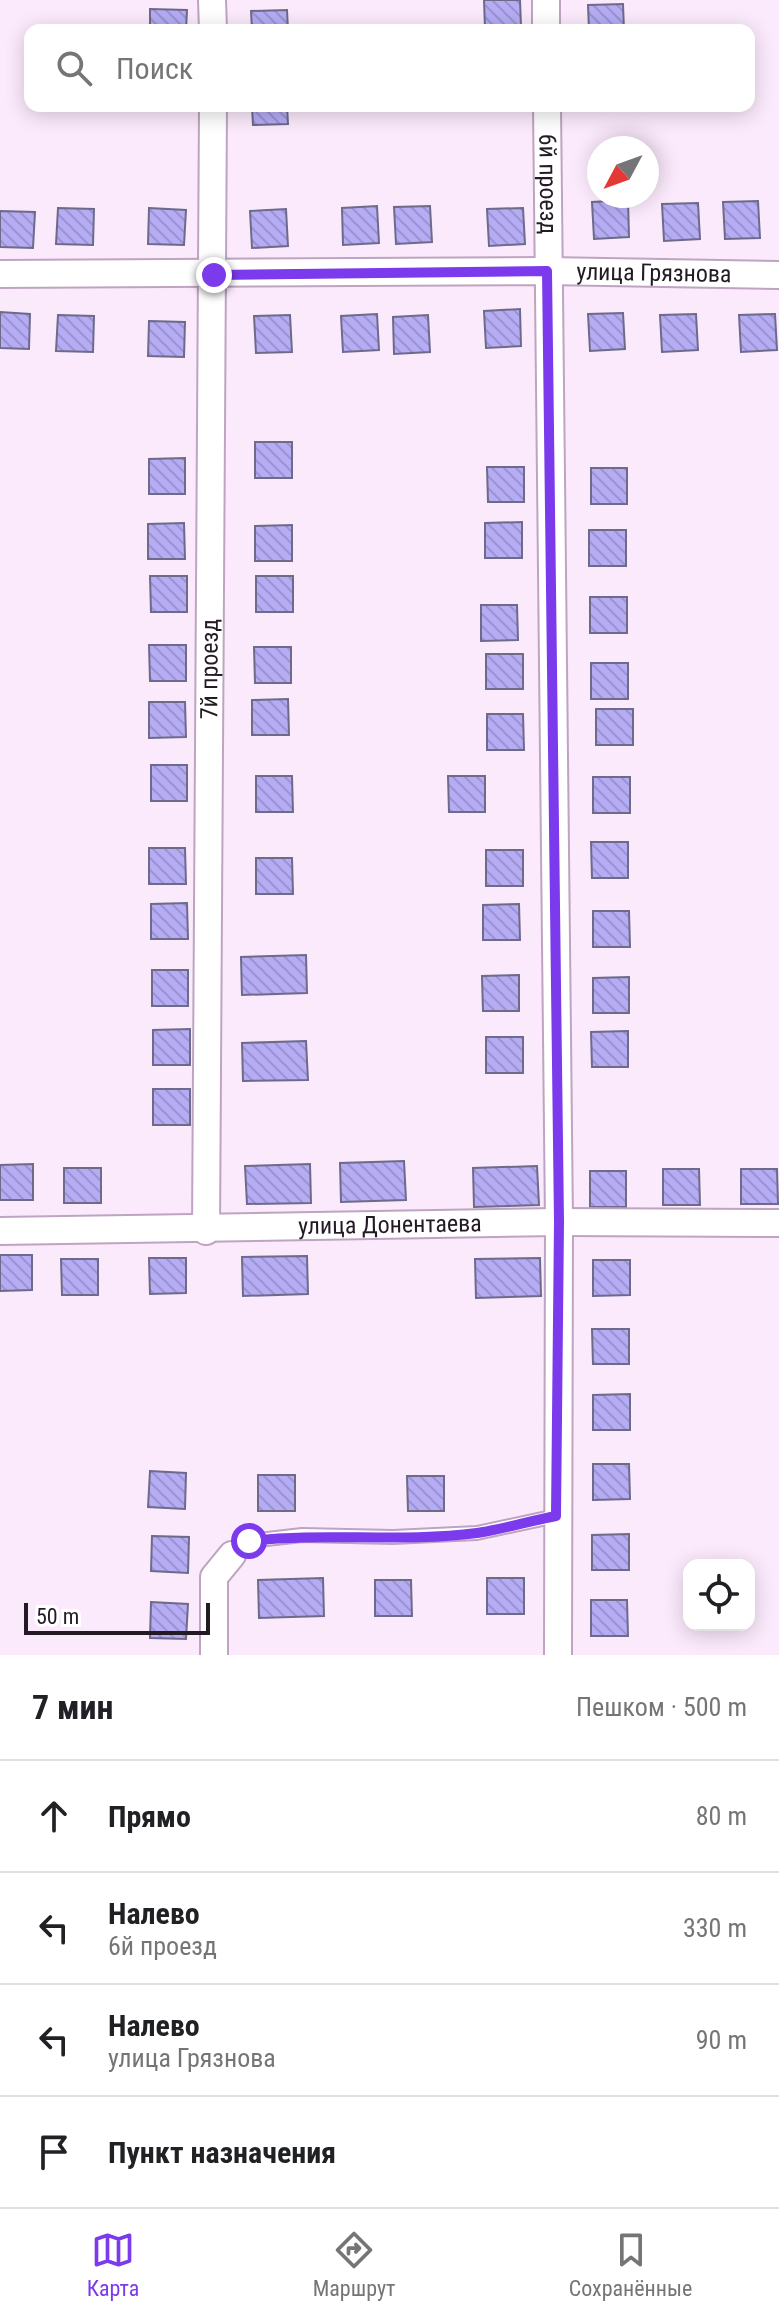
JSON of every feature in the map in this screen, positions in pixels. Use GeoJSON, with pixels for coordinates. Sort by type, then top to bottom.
{"type":"FeatureCollection","features":[{"type":"Feature","properties":{"kind":"street"},"geometry":{"type":"LineString","coordinates":[[212,0],[213,24]]}},
{"type":"Feature","properties":{"kind":"street"},"geometry":{"type":"LineString","coordinates":[[546,0],[546,24]]}},
{"type":"Feature","properties":{"kind":"street","name":"7й проезд"},"geometry":{"type":"LineString","coordinates":[[206,1231],[213,112]]}},
{"type":"Feature","properties":{"kind":"street","name":"6й проезд"},"geometry":{"type":"LineString","coordinates":[[547,112],[559,1222],[558,1655]]}},
{"type":"Feature","properties":{"kind":"street","name":"улица Грязнова"},"geometry":{"type":"LineString","coordinates":[[0,274],[547,271],[779,275]]}},
{"type":"Feature","properties":{"kind":"street","name":"улица Донентаева"},"geometry":{"type":"LineString","coordinates":[[0,1231],[206,1231],[559,1222],[779,1223]]}},
{"type":"Feature","properties":{"kind":"street"},"geometry":{"type":"LineString","coordinates":[[214,1655],[214,1577],[232,1555]]}},
{"type":"Feature","properties":{"kind":"lane"},"geometry":{"type":"LineString","coordinates":[[232,1555],[249,1541],[302,1535],[393,1537],[477,1533],[556,1516]]}},
{"type":"Feature","properties":{"kind":"building"},"geometry":{"type":"Polygon","coordinates":[[[484,0],[520,0],[521,24],[485,24],[484,0]]]}},
{"type":"Feature","properties":{"kind":"building"},"geometry":{"type":"Polygon","coordinates":[[[623,4],[624,24],[589,24],[588,5],[623,4]]]}},
{"type":"Feature","properties":{"kind":"building"},"geometry":{"type":"Polygon","coordinates":[[[150,9],[187,10],[186,24],[150,24],[150,9]]]}},
{"type":"Feature","properties":{"kind":"building"},"geometry":{"type":"Polygon","coordinates":[[[287,10],[288,24],[252,24],[251,11],[287,10]]]}},
{"type":"Feature","properties":{"kind":"building"},"geometry":{"type":"Polygon","coordinates":[[[252,112],[287,112],[288,124],[253,125],[252,112]]]}},
{"type":"Feature","properties":{"kind":"building"},"geometry":{"type":"Polygon","coordinates":[[[758,201],[760,238],[725,239],[723,202],[758,201]]]}},
{"type":"Feature","properties":{"kind":"building"},"geometry":{"type":"Polygon","coordinates":[[[698,203],[700,239],[664,241],[662,204],[698,203]]]}},
{"type":"Feature","properties":{"kind":"building"},"geometry":{"type":"Polygon","coordinates":[[[377,206],[379,243],[343,245],[342,208],[377,206]]]}},
{"type":"Feature","properties":{"kind":"building"},"geometry":{"type":"Polygon","coordinates":[[[430,206],[432,242],[396,244],[394,207],[430,206]]]}},
{"type":"Feature","properties":{"kind":"building"},"geometry":{"type":"Polygon","coordinates":[[[58,208],[94,209],[93,245],[56,244],[58,208]]]}},
{"type":"Feature","properties":{"kind":"building"},"geometry":{"type":"Polygon","coordinates":[[[149,208],[186,210],[184,245],[148,244],[149,208]]]}},
{"type":"Feature","properties":{"kind":"building"},"geometry":{"type":"Polygon","coordinates":[[[523,208],[525,244],[489,246],[487,209],[523,208]]]}},
{"type":"Feature","properties":{"kind":"building"},"geometry":{"type":"Polygon","coordinates":[[[592,208],[628,208],[629,237],[594,239],[592,208]]]}},
{"type":"Feature","properties":{"kind":"building"},"geometry":{"type":"Polygon","coordinates":[[[286,209],[288,246],[252,248],[250,211],[286,209]]]}},
{"type":"Feature","properties":{"kind":"building"},"geometry":{"type":"Polygon","coordinates":[[[0,211],[35,212],[33,248],[0,247],[0,211]]]}},
{"type":"Feature","properties":{"kind":"building"},"geometry":{"type":"Polygon","coordinates":[[[520,309],[521,346],[486,348],[484,311],[520,309]]]}},
{"type":"Feature","properties":{"kind":"building"},"geometry":{"type":"Polygon","coordinates":[[[0,312],[30,314],[29,349],[0,348],[0,312]]]}},
{"type":"Feature","properties":{"kind":"building"},"geometry":{"type":"Polygon","coordinates":[[[623,313],[625,349],[590,351],[588,314],[623,313]]]}},
{"type":"Feature","properties":{"kind":"building"},"geometry":{"type":"Polygon","coordinates":[[[377,314],[379,350],[343,352],[341,316],[377,314]]]}},
{"type":"Feature","properties":{"kind":"building"},"geometry":{"type":"Polygon","coordinates":[[[696,314],[698,350],[662,352],[660,315],[696,314]]]}},
{"type":"Feature","properties":{"kind":"building"},"geometry":{"type":"Polygon","coordinates":[[[775,314],[777,350],[741,352],[739,315],[775,314]]]}},
{"type":"Feature","properties":{"kind":"building"},"geometry":{"type":"Polygon","coordinates":[[[58,315],[94,316],[93,352],[56,351],[58,315]]]}},
{"type":"Feature","properties":{"kind":"building"},"geometry":{"type":"Polygon","coordinates":[[[290,315],[292,352],[256,353],[254,316],[290,315]]]}},
{"type":"Feature","properties":{"kind":"building"},"geometry":{"type":"Polygon","coordinates":[[[428,315],[430,352],[394,354],[393,317],[428,315]]]}},
{"type":"Feature","properties":{"kind":"building"},"geometry":{"type":"Polygon","coordinates":[[[149,321],[185,322],[184,357],[148,356],[149,321]]]}},
{"type":"Feature","properties":{"kind":"building"},"geometry":{"type":"Polygon","coordinates":[[[255,442],[292,442],[292,478],[255,478],[255,442]]]}},
{"type":"Feature","properties":{"kind":"building"},"geometry":{"type":"Polygon","coordinates":[[[185,458],[185,494],[149,494],[149,459],[185,458]]]}},
{"type":"Feature","properties":{"kind":"building"},"geometry":{"type":"Polygon","coordinates":[[[487,467],[524,467],[524,502],[488,502],[487,467]]]}},
{"type":"Feature","properties":{"kind":"building"},"geometry":{"type":"Polygon","coordinates":[[[591,468],[627,468],[627,504],[591,504],[591,468]]]}},
{"type":"Feature","properties":{"kind":"building"},"geometry":{"type":"Polygon","coordinates":[[[522,522],[522,558],[485,558],[485,523],[522,522]]]}},
{"type":"Feature","properties":{"kind":"building"},"geometry":{"type":"Polygon","coordinates":[[[184,523],[185,559],[148,559],[148,524],[184,523]]]}},
{"type":"Feature","properties":{"kind":"building"},"geometry":{"type":"Polygon","coordinates":[[[292,525],[292,561],[255,561],[255,526],[292,525]]]}},
{"type":"Feature","properties":{"kind":"building"},"geometry":{"type":"Polygon","coordinates":[[[589,530],[626,530],[626,566],[589,566],[589,530]]]}},
{"type":"Feature","properties":{"kind":"building"},"geometry":{"type":"Polygon","coordinates":[[[150,576],[187,576],[187,612],[151,612],[150,576]]]}},
{"type":"Feature","properties":{"kind":"building"},"geometry":{"type":"Polygon","coordinates":[[[256,576],[293,576],[293,612],[256,612],[256,576]]]}},
{"type":"Feature","properties":{"kind":"building"},"geometry":{"type":"Polygon","coordinates":[[[590,597],[627,597],[627,633],[590,633],[590,597]]]}},
{"type":"Feature","properties":{"kind":"building"},"geometry":{"type":"Polygon","coordinates":[[[481,605],[517,605],[518,640],[481,641],[481,605]]]}},
{"type":"Feature","properties":{"kind":"building"},"geometry":{"type":"Polygon","coordinates":[[[149,645],[186,645],[186,681],[150,681],[149,645]]]}},
{"type":"Feature","properties":{"kind":"building"},"geometry":{"type":"Polygon","coordinates":[[[254,647],[291,647],[291,683],[255,683],[254,647]]]}},
{"type":"Feature","properties":{"kind":"building"},"geometry":{"type":"Polygon","coordinates":[[[486,654],[523,654],[523,689],[486,689],[486,654]]]}},
{"type":"Feature","properties":{"kind":"building"},"geometry":{"type":"Polygon","coordinates":[[[591,663],[628,663],[628,699],[591,699],[591,663]]]}},
{"type":"Feature","properties":{"kind":"building"},"geometry":{"type":"Polygon","coordinates":[[[288,699],[289,735],[252,735],[252,700],[288,699]]]}},
{"type":"Feature","properties":{"kind":"building"},"geometry":{"type":"Polygon","coordinates":[[[149,702],[185,702],[186,737],[149,738],[149,702]]]}},
{"type":"Feature","properties":{"kind":"building"},"geometry":{"type":"Polygon","coordinates":[[[596,709],[633,709],[633,745],[596,745],[596,709]]]}},
{"type":"Feature","properties":{"kind":"building"},"geometry":{"type":"Polygon","coordinates":[[[487,714],[523,714],[524,750],[487,750],[487,714]]]}},
{"type":"Feature","properties":{"kind":"building"},"geometry":{"type":"Polygon","coordinates":[[[151,765],[187,765],[187,801],[151,801],[151,765]]]}},
{"type":"Feature","properties":{"kind":"building"},"geometry":{"type":"Polygon","coordinates":[[[256,776],[292,776],[293,812],[256,812],[256,776]]]}},
{"type":"Feature","properties":{"kind":"building"},"geometry":{"type":"Polygon","coordinates":[[[448,776],[485,776],[485,812],[449,812],[448,776]]]}},
{"type":"Feature","properties":{"kind":"building"},"geometry":{"type":"Polygon","coordinates":[[[593,777],[630,777],[630,813],[593,813],[593,777]]]}},
{"type":"Feature","properties":{"kind":"building"},"geometry":{"type":"Polygon","coordinates":[[[591,842],[628,842],[628,878],[592,878],[591,842]]]}},
{"type":"Feature","properties":{"kind":"building"},"geometry":{"type":"Polygon","coordinates":[[[149,848],[185,848],[186,884],[149,884],[149,848]]]}},
{"type":"Feature","properties":{"kind":"building"},"geometry":{"type":"Polygon","coordinates":[[[486,850],[523,850],[523,886],[486,886],[486,850]]]}},
{"type":"Feature","properties":{"kind":"building"},"geometry":{"type":"Polygon","coordinates":[[[256,858],[292,858],[293,894],[256,894],[256,858]]]}},
{"type":"Feature","properties":{"kind":"building"},"geometry":{"type":"Polygon","coordinates":[[[187,903],[188,939],[151,939],[151,904],[187,903]]]}},
{"type":"Feature","properties":{"kind":"building"},"geometry":{"type":"Polygon","coordinates":[[[519,904],[520,940],[483,940],[483,905],[519,904]]]}},
{"type":"Feature","properties":{"kind":"building"},"geometry":{"type":"Polygon","coordinates":[[[593,911],[629,911],[630,947],[593,947],[593,911]]]}},
{"type":"Feature","properties":{"kind":"building"},"geometry":{"type":"Polygon","coordinates":[[[306,955],[307,993],[242,995],[241,957],[306,955]]]}},
{"type":"Feature","properties":{"kind":"building"},"geometry":{"type":"Polygon","coordinates":[[[152,970],[188,970],[188,1006],[152,1006],[152,970]]]}},
{"type":"Feature","properties":{"kind":"building"},"geometry":{"type":"Polygon","coordinates":[[[519,975],[519,1011],[483,1011],[482,976],[519,975]]]}},
{"type":"Feature","properties":{"kind":"building"},"geometry":{"type":"Polygon","coordinates":[[[629,977],[629,1013],[593,1013],[593,978],[629,977]]]}},
{"type":"Feature","properties":{"kind":"building"},"geometry":{"type":"Polygon","coordinates":[[[190,1029],[190,1065],[153,1065],[153,1030],[190,1029]]]}},
{"type":"Feature","properties":{"kind":"building"},"geometry":{"type":"Polygon","coordinates":[[[628,1031],[628,1067],[592,1067],[591,1032],[628,1031]]]}},
{"type":"Feature","properties":{"kind":"building"},"geometry":{"type":"Polygon","coordinates":[[[486,1037],[523,1037],[523,1073],[486,1073],[486,1037]]]}},
{"type":"Feature","properties":{"kind":"building"},"geometry":{"type":"Polygon","coordinates":[[[306,1041],[308,1080],[243,1081],[242,1043],[306,1041]]]}},
{"type":"Feature","properties":{"kind":"building"},"geometry":{"type":"Polygon","coordinates":[[[153,1089],[190,1089],[190,1125],[153,1125],[153,1089]]]}},
{"type":"Feature","properties":{"kind":"building"},"geometry":{"type":"Polygon","coordinates":[[[404,1161],[406,1200],[341,1202],[340,1163],[404,1161]]]}},
{"type":"Feature","properties":{"kind":"building"},"geometry":{"type":"Polygon","coordinates":[[[33,1164],[33,1200],[0,1200],[0,1165],[33,1164]]]}},
{"type":"Feature","properties":{"kind":"building"},"geometry":{"type":"Polygon","coordinates":[[[310,1164],[311,1203],[247,1204],[245,1166],[310,1164]]]}},
{"type":"Feature","properties":{"kind":"building"},"geometry":{"type":"Polygon","coordinates":[[[537,1166],[539,1205],[474,1207],[473,1168],[537,1166]]]}},
{"type":"Feature","properties":{"kind":"building"},"geometry":{"type":"Polygon","coordinates":[[[64,1168],[101,1168],[101,1203],[64,1203],[64,1168]]]}},
{"type":"Feature","properties":{"kind":"building"},"geometry":{"type":"Polygon","coordinates":[[[663,1169],[699,1169],[700,1205],[663,1205],[663,1169]]]}},
{"type":"Feature","properties":{"kind":"building"},"geometry":{"type":"Polygon","coordinates":[[[741,1169],[777,1169],[778,1204],[741,1204],[741,1169]]]}},
{"type":"Feature","properties":{"kind":"building"},"geometry":{"type":"Polygon","coordinates":[[[590,1171],[626,1171],[626,1207],[590,1207],[590,1171]]]}},
{"type":"Feature","properties":{"kind":"building"},"geometry":{"type":"Polygon","coordinates":[[[0,1255],[32,1255],[32,1290],[0,1291],[0,1255]]]}},
{"type":"Feature","properties":{"kind":"building"},"geometry":{"type":"Polygon","coordinates":[[[307,1256],[308,1294],[243,1296],[242,1257],[307,1256]]]}},
{"type":"Feature","properties":{"kind":"building"},"geometry":{"type":"Polygon","coordinates":[[[149,1258],[186,1258],[186,1293],[150,1294],[149,1258]]]}},
{"type":"Feature","properties":{"kind":"building"},"geometry":{"type":"Polygon","coordinates":[[[540,1258],[541,1296],[476,1298],[475,1259],[540,1258]]]}},
{"type":"Feature","properties":{"kind":"building"},"geometry":{"type":"Polygon","coordinates":[[[61,1259],[98,1259],[98,1295],[62,1295],[61,1259]]]}},
{"type":"Feature","properties":{"kind":"building"},"geometry":{"type":"Polygon","coordinates":[[[593,1260],[630,1260],[630,1295],[593,1296],[593,1260]]]}},
{"type":"Feature","properties":{"kind":"building"},"geometry":{"type":"Polygon","coordinates":[[[592,1329],[629,1329],[629,1364],[593,1364],[592,1329]]]}},
{"type":"Feature","properties":{"kind":"building"},"geometry":{"type":"Polygon","coordinates":[[[630,1394],[630,1430],[593,1430],[593,1395],[630,1394]]]}},
{"type":"Feature","properties":{"kind":"building"},"geometry":{"type":"Polygon","coordinates":[[[593,1464],[629,1464],[630,1499],[593,1500],[593,1464]]]}},
{"type":"Feature","properties":{"kind":"building"},"geometry":{"type":"Polygon","coordinates":[[[150,1471],[186,1473],[185,1509],[148,1507],[150,1471]]]}},
{"type":"Feature","properties":{"kind":"building"},"geometry":{"type":"Polygon","coordinates":[[[258,1475],[295,1475],[295,1511],[258,1511],[258,1475]]]}},
{"type":"Feature","properties":{"kind":"building"},"geometry":{"type":"Polygon","coordinates":[[[407,1476],[444,1476],[444,1511],[408,1511],[407,1476]]]}},
{"type":"Feature","properties":{"kind":"building"},"geometry":{"type":"Polygon","coordinates":[[[629,1534],[629,1570],[592,1570],[592,1535],[629,1534]]]}},
{"type":"Feature","properties":{"kind":"building"},"geometry":{"type":"Polygon","coordinates":[[[152,1536],[189,1537],[188,1573],[151,1571],[152,1536]]]}},
{"type":"Feature","properties":{"kind":"building"},"geometry":{"type":"Polygon","coordinates":[[[323,1578],[324,1616],[259,1618],[258,1580],[323,1578]]]}},
{"type":"Feature","properties":{"kind":"building"},"geometry":{"type":"Polygon","coordinates":[[[487,1578],[524,1578],[524,1614],[487,1614],[487,1578]]]}},
{"type":"Feature","properties":{"kind":"building"},"geometry":{"type":"Polygon","coordinates":[[[375,1580],[411,1580],[412,1616],[375,1616],[375,1580]]]}},
{"type":"Feature","properties":{"kind":"building"},"geometry":{"type":"Polygon","coordinates":[[[591,1600],[627,1600],[628,1636],[591,1636],[591,1600]]]}},
{"type":"Feature","properties":{"kind":"building"},"geometry":{"type":"Polygon","coordinates":[[[151,1602],[188,1604],[186,1639],[150,1638],[151,1602]]]}},
{"type":"Feature","properties":{"kind":"route"},"geometry":{"type":"LineString","coordinates":[[214,275],[547,271],[559,1222],[556,1516],[477,1533],[393,1537],[302,1535],[249,1541]]}}]}
